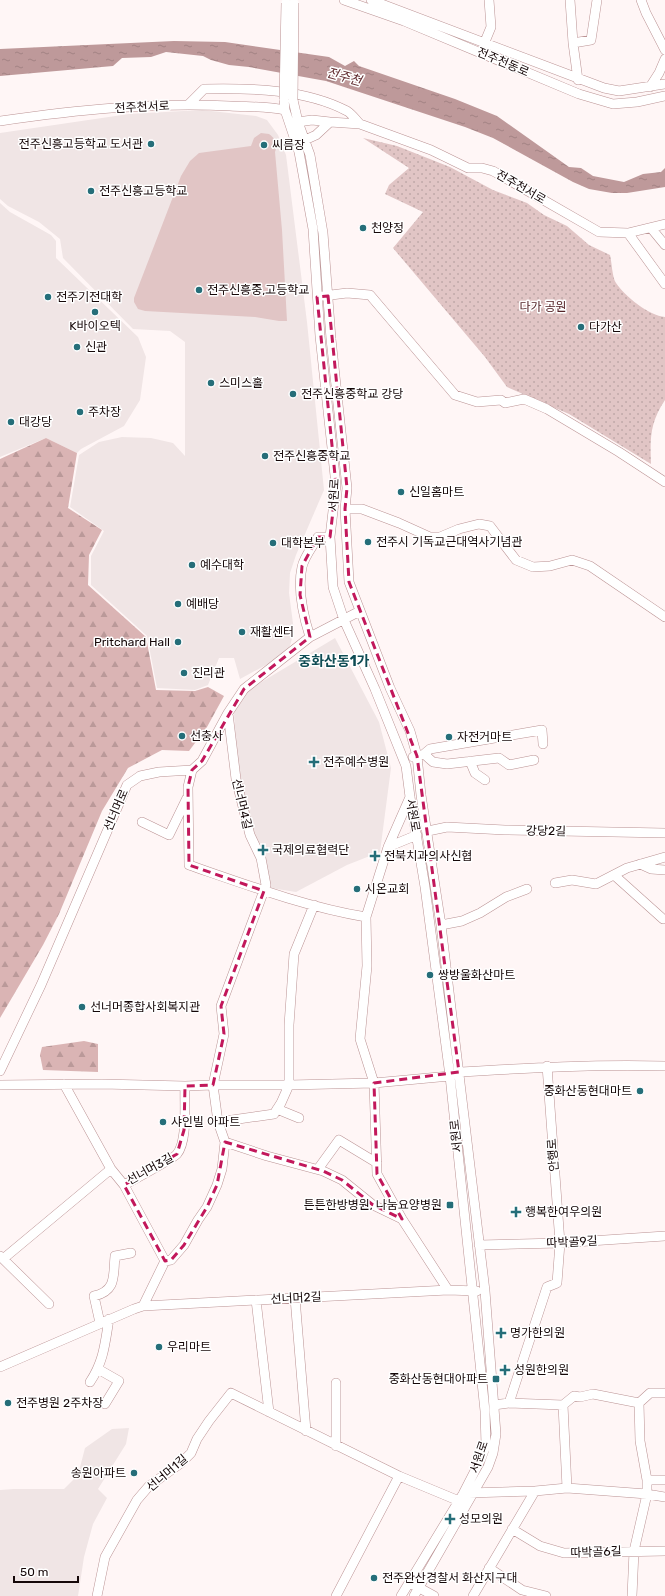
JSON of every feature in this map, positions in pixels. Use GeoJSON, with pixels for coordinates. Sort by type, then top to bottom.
{"type":"FeatureCollection","features":[{"type":"Feature","properties":{"kind":"street","name":"전주천동로"},"geometry":{"type":"LineString","coordinates":[[344,0],[404,20],[579,94],[613,104],[637,102],[665,96]]}},
{"type":"Feature","properties":{"kind":"street","name":"전주천동로"},"geometry":{"type":"LineString","coordinates":[[371,0],[578,80],[604,88],[619,91],[665,84]]}},
{"type":"Feature","properties":{"kind":"street","name":"전주천동로"},"geometry":{"type":"LineString","coordinates":[[484,44],[491,27],[489,0]]}},
{"type":"Feature","properties":{"kind":"street"},"geometry":{"type":"LineString","coordinates":[[570,0],[573,43],[578,80]]}},
{"type":"Feature","properties":{"kind":"street"},"geometry":{"type":"LineString","coordinates":[[573,43],[591,40],[598,0]]}},
{"type":"Feature","properties":{"kind":"street"},"geometry":{"type":"LineString","coordinates":[[641,0],[665,50]]}},
{"type":"Feature","properties":{"kind":"street"},"geometry":{"type":"LineString","coordinates":[[288,100],[290,2]]}},
{"type":"Feature","properties":{"kind":"street"},"geometry":{"type":"LineString","coordinates":[[650,87],[659,73],[665,59]]}},
{"type":"Feature","properties":{"kind":"street"},"geometry":{"type":"LineString","coordinates":[[188,104],[204,90],[229,89],[268,91],[306,96],[348,112],[360,124]]}},
{"type":"Feature","properties":{"kind":"street","name":"서원로"},"geometry":{"type":"LineString","coordinates":[[288,100],[285,110],[299,152],[313,229],[317,297],[336,485],[330,537],[333,587],[344,620],[375,689],[406,766],[428,907],[450,1076],[486,1431],[486,1444],[481,1459],[463,1499],[416,1592]]}},
{"type":"Feature","properties":{"kind":"street","name":"서원로"},"geometry":{"type":"LineString","coordinates":[[288,100],[310,155],[324,233],[328,296],[347,488],[345,509],[349,582],[390,688],[420,755],[421,795],[428,831],[441,925],[485,1291],[494,1405],[496,1434],[493,1453],[488,1467],[474,1493]]}},
{"type":"Feature","properties":{"kind":"street","name":"전주천서로"},"geometry":{"type":"LineString","coordinates":[[0,121],[48,114],[122,107],[188,104],[285,110]]}},
{"type":"Feature","properties":{"kind":"street","name":"전주천서로"},"geometry":{"type":"LineString","coordinates":[[298,122],[312,120],[360,124],[431,150],[468,168],[493,170],[599,232],[628,233],[665,224]]}},
{"type":"Feature","properties":{"kind":"street"},"geometry":{"type":"LineString","coordinates":[[305,140],[316,135],[330,122]]}},
{"type":"Feature","properties":{"kind":"street"},"geometry":{"type":"LineString","coordinates":[[651,228],[665,244]]}},
{"type":"Feature","properties":{"kind":"street"},"geometry":{"type":"LineString","coordinates":[[628,233],[665,284]]}},
{"type":"Feature","properties":{"kind":"street"},"geometry":{"type":"LineString","coordinates":[[317,297],[347,293],[370,295],[455,394],[477,402],[501,400],[505,403],[524,399],[547,409],[619,452],[665,482]]}},
{"type":"Feature","properties":{"kind":"street"},"geometry":{"type":"LineString","coordinates":[[345,509],[362,509],[399,522],[430,537],[440,537],[459,529],[479,524],[490,526],[516,560],[533,566],[550,566],[572,560],[590,566],[665,617]]}},
{"type":"Feature","properties":{"kind":"street"},"geometry":{"type":"LineString","coordinates":[[310,637],[304,619],[300,595],[302,566],[318,537],[330,537]]}},
{"type":"Feature","properties":{"kind":"street"},"geometry":{"type":"LineString","coordinates":[[360,611],[310,637],[244,689],[228,714],[202,761],[192,770],[188,787],[189,865],[264,891],[339,912],[366,917]]}},
{"type":"Feature","properties":{"kind":"street","name":"선너머4길"},"geometry":{"type":"LineString","coordinates":[[213,1085],[224,1034],[221,1006],[266,885],[260,858],[250,835],[236,779],[228,714]]}},
{"type":"Feature","properties":{"kind":"street"},"geometry":{"type":"LineString","coordinates":[[404,760],[420,755],[430,749],[542,730],[543,744]]}},
{"type":"Feature","properties":{"kind":"street"},"geometry":{"type":"LineString","coordinates":[[420,755],[433,762],[447,764],[499,758],[509,765],[534,760]]}},
{"type":"Feature","properties":{"kind":"street"},"geometry":{"type":"LineString","coordinates":[[470,761],[475,773],[485,780]]}},
{"type":"Feature","properties":{"kind":"street","name":"선너머로"},"geometry":{"type":"LineString","coordinates":[[0,1071],[41,985],[127,785],[140,776],[160,772],[192,770]]}},
{"type":"Feature","properties":{"kind":"street"},"geometry":{"type":"LineString","coordinates":[[421,795],[410,797],[388,847],[366,917],[367,966],[360,1039],[374,1083],[377,1174],[402,1219],[448,1290]]}},
{"type":"Feature","properties":{"kind":"street"},"geometry":{"type":"LineString","coordinates":[[142,822],[169,834],[188,796]]}},
{"type":"Feature","properties":{"kind":"street","name":"강당2길"},"geometry":{"type":"LineString","coordinates":[[428,831],[447,828],[665,833]]}},
{"type":"Feature","properties":{"kind":"street"},"geometry":{"type":"LineString","coordinates":[[388,847],[416,835]]}},
{"type":"Feature","properties":{"kind":"street"},"geometry":{"type":"LineString","coordinates":[[555,883],[572,880],[596,884],[627,868],[665,857]]}},
{"type":"Feature","properties":{"kind":"street"},"geometry":{"type":"LineString","coordinates":[[640,864],[651,869],[665,870]]}},
{"type":"Feature","properties":{"kind":"street"},"geometry":{"type":"LineString","coordinates":[[614,875],[663,920]]}},
{"type":"Feature","properties":{"kind":"street"},"geometry":{"type":"LineString","coordinates":[[441,925],[468,918],[480,913],[506,897],[527,889]]}},
{"type":"Feature","properties":{"kind":"street"},"geometry":{"type":"LineString","coordinates":[[218,1122],[274,1114],[278,1109],[289,1085],[289,1025],[294,954],[314,905]]}},
{"type":"Feature","properties":{"kind":"street"},"geometry":{"type":"LineString","coordinates":[[0,1085],[64,1084],[185,1086],[374,1083],[450,1076],[459,1072],[547,1066],[624,1064],[665,1066]]}},
{"type":"Feature","properties":{"kind":"street","name":"안행로"},"geometry":{"type":"LineString","coordinates":[[509,1403],[547,1287],[557,1283],[560,1243],[547,1066]]}},
{"type":"Feature","properties":{"kind":"street","name":"선너머3길"},"geometry":{"type":"LineString","coordinates":[[64,1084],[111,1168],[124,1185],[177,1154],[182,1143],[184,1130],[185,1086]]}},
{"type":"Feature","properties":{"kind":"street"},"geometry":{"type":"LineString","coordinates":[[165,1261],[171,1260],[184,1245],[207,1207],[217,1185],[222,1169],[226,1142],[218,1122],[213,1085]]}},
{"type":"Feature","properties":{"kind":"street"},"geometry":{"type":"LineString","coordinates":[[278,1109],[299,1118]]}},
{"type":"Feature","properties":{"kind":"street"},"geometry":{"type":"LineString","coordinates":[[318,1169],[339,1140],[377,1162]]}},
{"type":"Feature","properties":{"kind":"street"},"geometry":{"type":"LineString","coordinates":[[226,1142],[267,1156],[318,1169],[342,1180],[373,1205],[402,1219]]}},
{"type":"Feature","properties":{"kind":"street"},"geometry":{"type":"LineString","coordinates":[[49,1304],[2,1257],[111,1168]]}},
{"type":"Feature","properties":{"kind":"street"},"geometry":{"type":"LineString","coordinates":[[124,1185],[165,1261]]}},
{"type":"Feature","properties":{"kind":"street","name":"따박골9길"},"geometry":{"type":"LineString","coordinates":[[479,1245],[560,1243],[665,1236]]}},
{"type":"Feature","properties":{"kind":"street"},"geometry":{"type":"LineString","coordinates":[[100,1323],[94,1296],[103,1294],[112,1285],[115,1256],[131,1253]]}},
{"type":"Feature","properties":{"kind":"street"},"geometry":{"type":"LineString","coordinates":[[144,1306],[165,1261]]}},
{"type":"Feature","properties":{"kind":"street","name":"선너머2길"},"geometry":{"type":"LineString","coordinates":[[0,1367],[109,1319],[144,1306],[448,1290],[472,1292],[485,1291]]}},
{"type":"Feature","properties":{"kind":"street"},"geometry":{"type":"LineString","coordinates":[[295,1298],[306,1430]]}},
{"type":"Feature","properties":{"kind":"street"},"geometry":{"type":"LineString","coordinates":[[256,1300],[269,1412]]}},
{"type":"Feature","properties":{"kind":"street"},"geometry":{"type":"LineString","coordinates":[[90,1382],[98,1369],[104,1350],[109,1319]]}},
{"type":"Feature","properties":{"kind":"street"},"geometry":{"type":"LineString","coordinates":[[98,1369],[119,1381],[105,1404]]}},
{"type":"Feature","properties":{"kind":"street"},"geometry":{"type":"LineString","coordinates":[[336,1383],[336,1446]]}},
{"type":"Feature","properties":{"kind":"street","name":"선너머1길"},"geometry":{"type":"LineString","coordinates":[[97,1596],[106,1557],[137,1500],[149,1486],[181,1463],[191,1453],[197,1439],[209,1421],[231,1393],[399,1476],[463,1499]]}},
{"type":"Feature","properties":{"kind":"street"},"geometry":{"type":"LineString","coordinates":[[494,1405],[509,1403],[563,1405],[574,1396],[580,1397],[593,1394],[639,1403],[650,1393],[665,1393]]}},
{"type":"Feature","properties":{"kind":"street","name":"따박골6길"},"geometry":{"type":"LineString","coordinates":[[632,1596],[634,1551],[648,1494],[640,1441],[639,1403]]}},
{"type":"Feature","properties":{"kind":"street"},"geometry":{"type":"LineString","coordinates":[[563,1405],[567,1488]]}},
{"type":"Feature","properties":{"kind":"street"},"geometry":{"type":"LineString","coordinates":[[336,1596],[399,1476]]}},
{"type":"Feature","properties":{"kind":"street"},"geometry":{"type":"LineString","coordinates":[[647,1480],[665,1480]]}},
{"type":"Feature","properties":{"kind":"street"},"geometry":{"type":"LineString","coordinates":[[463,1499],[474,1493],[535,1491],[567,1488],[648,1494],[665,1497]]}},
{"type":"Feature","properties":{"kind":"street"},"geometry":{"type":"LineString","coordinates":[[473,1596],[535,1491]]}},
{"type":"Feature","properties":{"kind":"street","name":"서원로"},"geometry":{"type":"LineString","coordinates":[[401,1596],[463,1499]]}},
{"type":"Feature","properties":{"kind":"street","name":"따박골6길"},"geometry":{"type":"LineString","coordinates":[[512,1529],[540,1546],[564,1553],[665,1551]]}},
{"type":"Feature","properties":{"kind":"street"},"geometry":{"type":"LineString","coordinates":[[490,1568],[522,1590],[546,1596]]}},
{"type":"Feature","properties":{"kind":"street"},"geometry":{"type":"LineString","coordinates":[[410,1583],[416,1592],[434,1596]]}},
{"type":"Feature","properties":{"kind":"highlighted area"},"geometry":{"type":"Polygon","coordinates":[[[328,296],[347,488],[345,509],[349,582],[417,756],[459,1072],[374,1083],[377,1174],[402,1219],[373,1205],[342,1180],[323,1171],[225,1142],[217,1185],[207,1207],[184,1245],[171,1260],[165,1261],[124,1185],[177,1154],[184,1130],[185,1086],[213,1085],[224,1034],[221,1006],[264,891],[189,865],[188,787],[192,770],[202,761],[244,689],[310,637],[300,595],[302,566],[318,537],[330,537],[336,485],[317,297],[328,296]]]}},
{"type":"Feature","properties":{"kind":"shaded area","name":"전주신흥중,고등학교"},"geometry":{"type":"Polygon","coordinates":[[[202,110],[256,116],[267,120],[278,135],[286,155],[307,322],[324,490],[296,555],[290,573],[289,593],[294,631],[288,653],[240,679],[234,658],[219,658],[208,685],[195,690],[157,688],[147,636],[91,585],[91,556],[104,531],[70,507],[79,455],[99,442],[122,437],[151,438],[173,443],[185,456],[185,342],[170,331],[133,329],[63,258],[60,239],[39,222],[8,206],[0,199],[0,133],[129,114],[202,110]]]}},
{"type":"Feature","properties":{"kind":"shaded area","name":"전주기전대학"},"geometry":{"type":"Polygon","coordinates":[[[0,203],[10,212],[51,235],[56,241],[56,258],[138,337],[146,357],[140,400],[124,426],[81,449],[77,453],[46,438],[0,457],[0,203]]]}},
{"type":"Feature","properties":{"kind":"shaded area","name":"전주예수병원"},"geometry":{"type":"Polygon","coordinates":[[[335,638],[379,722],[391,768],[380,852],[347,865],[296,892],[271,888],[263,856],[254,840],[246,809],[237,756],[234,714],[240,695],[335,638]]]}},
{"type":"Feature","properties":{"kind":"shaded area"},"geometry":{"type":"Polygon","coordinates":[[[129,1428],[126,1444],[98,1489],[107,1498],[93,1524],[84,1557],[78,1596],[0,1596],[0,1490],[64,1489],[78,1475],[85,1448],[112,1429],[129,1428]]]}},
{"type":"Feature","properties":{"kind":"green space"},"geometry":{"type":"Polygon","coordinates":[[[261,133],[269,134],[275,140],[276,144],[275,152],[282,230],[287,321],[255,317],[145,311],[138,309],[134,302],[134,298],[181,176],[190,161],[199,153],[251,146],[254,138],[261,133]]]}},
{"type":"Feature","properties":{"kind":"green space","name":"다가 공원"},"geometry":{"type":"Polygon","coordinates":[[[363,138],[397,146],[450,167],[493,190],[527,203],[544,215],[567,226],[589,245],[610,255],[616,283],[625,294],[645,309],[659,316],[665,317],[665,400],[656,416],[652,430],[651,464],[569,414],[507,387],[485,357],[393,248],[423,212],[385,194],[389,185],[409,168],[363,138]]]}},
{"type":"Feature","properties":{"kind":"green space"},"geometry":{"type":"Polygon","coordinates":[[[46,438],[77,453],[68,508],[102,530],[89,555],[88,585],[146,637],[156,690],[195,691],[208,687],[224,696],[207,727],[189,751],[162,750],[128,768],[102,811],[59,914],[43,945],[0,1018],[0,459],[46,438]]]}},
{"type":"Feature","properties":{"kind":"green space"},"geometry":{"type":"Polygon","coordinates":[[[84,1041],[98,1044],[98,1072],[43,1070],[40,1055],[42,1047],[84,1041]]]}},
{"type":"Feature","properties":{"kind":"water","name":"전주천"},"geometry":{"type":"Polygon","coordinates":[[[174,41],[225,42],[329,57],[345,66],[354,61],[359,66],[455,99],[497,116],[569,167],[581,168],[593,176],[624,182],[643,174],[661,172],[665,168],[665,187],[627,193],[612,193],[589,189],[573,182],[493,138],[465,127],[326,81],[249,67],[229,65],[203,56],[166,52],[151,57],[122,58],[113,66],[0,76],[0,49],[174,41]]]}},
{"type":"Feature","properties":{"kind":"place","name":"전주신흥고등학교 도서관"},"geometry":{"type":"Point","coordinates":[151,144]}},
{"type":"Feature","properties":{"kind":"place","name":"씨름장"},"geometry":{"type":"Point","coordinates":[264,145]}},
{"type":"Feature","properties":{"kind":"place","name":"전주신흥고등학교"},"geometry":{"type":"Point","coordinates":[91,191]}},
{"type":"Feature","properties":{"kind":"place","name":"천양정"},"geometry":{"type":"Point","coordinates":[363,228]}},
{"type":"Feature","properties":{"kind":"place","name":"전주신흥중,고등학교"},"geometry":{"type":"Point","coordinates":[199,290]}},
{"type":"Feature","properties":{"kind":"place","name":"전주기전대학"},"geometry":{"type":"Point","coordinates":[48,297]}},
{"type":"Feature","properties":{"kind":"place","name":"K바이오텍"},"geometry":{"type":"Point","coordinates":[95,312]}},
{"type":"Feature","properties":{"kind":"place","name":"다가산"},"geometry":{"type":"Point","coordinates":[581,327]}},
{"type":"Feature","properties":{"kind":"place","name":"신관"},"geometry":{"type":"Point","coordinates":[77,347]}},
{"type":"Feature","properties":{"kind":"place","name":"스미스홀"},"geometry":{"type":"Point","coordinates":[211,383]}},
{"type":"Feature","properties":{"kind":"place","name":"전주신흥중학교 강당"},"geometry":{"type":"Point","coordinates":[293,394]}},
{"type":"Feature","properties":{"kind":"place","name":"주차장"},"geometry":{"type":"Point","coordinates":[80,412]}},
{"type":"Feature","properties":{"kind":"place","name":"대강당"},"geometry":{"type":"Point","coordinates":[11,422]}},
{"type":"Feature","properties":{"kind":"place","name":"전주신흥중학교"},"geometry":{"type":"Point","coordinates":[265,456]}},
{"type":"Feature","properties":{"kind":"place","name":"신일홈마트"},"geometry":{"type":"Point","coordinates":[401,492]}},
{"type":"Feature","properties":{"kind":"place","name":"전주시 기독교근대역사기념관"},"geometry":{"type":"Point","coordinates":[368,542]}},
{"type":"Feature","properties":{"kind":"place","name":"대학본부"},"geometry":{"type":"Point","coordinates":[273,543]}},
{"type":"Feature","properties":{"kind":"place","name":"예수대학"},"geometry":{"type":"Point","coordinates":[192,565]}},
{"type":"Feature","properties":{"kind":"place","name":"예배당"},"geometry":{"type":"Point","coordinates":[178,604]}},
{"type":"Feature","properties":{"kind":"place","name":"재활센터"},"geometry":{"type":"Point","coordinates":[242,632]}},
{"type":"Feature","properties":{"kind":"place","name":"Pritchard Hall"},"geometry":{"type":"Point","coordinates":[178,642]}},
{"type":"Feature","properties":{"kind":"place","name":"진리관"},"geometry":{"type":"Point","coordinates":[184,673]}},
{"type":"Feature","properties":{"kind":"place","name":"선충사"},"geometry":{"type":"Point","coordinates":[182,736]}},
{"type":"Feature","properties":{"kind":"place","name":"자전거마트"},"geometry":{"type":"Point","coordinates":[449,737]}},
{"type":"Feature","properties":{"kind":"place","name":"전주예수병원"},"geometry":{"type":"Point","coordinates":[314,762]}},
{"type":"Feature","properties":{"kind":"place","name":"국제의료협력단"},"geometry":{"type":"Point","coordinates":[263,850]}},
{"type":"Feature","properties":{"kind":"place","name":"전북치과의사신협"},"geometry":{"type":"Point","coordinates":[375,856]}},
{"type":"Feature","properties":{"kind":"place","name":"시온교회"},"geometry":{"type":"Point","coordinates":[357,889]}},
{"type":"Feature","properties":{"kind":"place","name":"쌍방울화산마트"},"geometry":{"type":"Point","coordinates":[430,975]}},
{"type":"Feature","properties":{"kind":"place","name":"선너머종합사회복지관"},"geometry":{"type":"Point","coordinates":[82,1007]}},
{"type":"Feature","properties":{"kind":"place","name":"중화산동현대마트"},"geometry":{"type":"Point","coordinates":[640,1091]}},
{"type":"Feature","properties":{"kind":"place","name":"샤인빌 아파트"},"geometry":{"type":"Point","coordinates":[163,1122]}},
{"type":"Feature","properties":{"kind":"place","name":"튼튼한방병원, 나눔요양병원"},"geometry":{"type":"Point","coordinates":[450,1205]}},
{"type":"Feature","properties":{"kind":"place","name":"행복한여우의원"},"geometry":{"type":"Point","coordinates":[516,1212]}},
{"type":"Feature","properties":{"kind":"place","name":"명가한의원"},"geometry":{"type":"Point","coordinates":[501,1333]}},
{"type":"Feature","properties":{"kind":"place","name":"우리마트"},"geometry":{"type":"Point","coordinates":[159,1347]}},
{"type":"Feature","properties":{"kind":"place","name":"성원한의원"},"geometry":{"type":"Point","coordinates":[505,1370]}},
{"type":"Feature","properties":{"kind":"place","name":"중화산동현대아파트"},"geometry":{"type":"Point","coordinates":[496,1379]}},
{"type":"Feature","properties":{"kind":"place","name":"전주병원 2주차장"},"geometry":{"type":"Point","coordinates":[8,1403]}},
{"type":"Feature","properties":{"kind":"place","name":"송원아파트"},"geometry":{"type":"Point","coordinates":[134,1473]}},
{"type":"Feature","properties":{"kind":"place","name":"성모의원"},"geometry":{"type":"Point","coordinates":[450,1519]}},
{"type":"Feature","properties":{"kind":"place","name":"전주완산경찰서 화산지구대"},"geometry":{"type":"Point","coordinates":[374,1578]}},
{"type":"Feature","properties":{"kind":"district","name":"중화산동1가"},"geometry":{"type":"Point","coordinates":[334,661]}}]}
